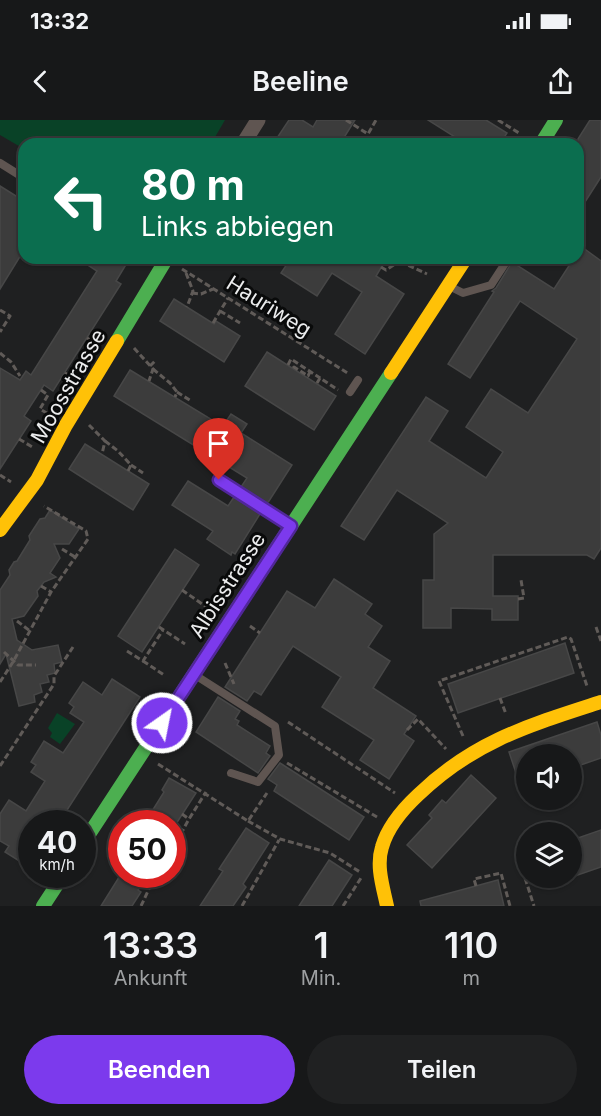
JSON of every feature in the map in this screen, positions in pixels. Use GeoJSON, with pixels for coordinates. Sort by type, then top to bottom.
{"type":"FeatureCollection","features":[{"type":"Feature","properties":{"kind":"main road"},"geometry":{"type":"LineString","coordinates":[[545,138],[556,120]]}},
{"type":"Feature","properties":{"kind":"main road","name":"Moosstrasse"},"geometry":{"type":"LineString","coordinates":[[0,530],[20,508],[54,453],[66,425],[164,264]]}},
{"type":"Feature","properties":{"kind":"main road","name":"Albisstrasse"},"geometry":{"type":"LineString","coordinates":[[96,824],[462,264]]}},
{"type":"Feature","properties":{"kind":"main road"},"geometry":{"type":"LineString","coordinates":[[387,906],[379,869],[382,845],[391,825],[410,803],[448,770],[491,741],[597,703]]}},
{"type":"Feature","properties":{"kind":"main road"},"geometry":{"type":"LineString","coordinates":[[44,906],[55,888]]}},
{"type":"Feature","properties":{"kind":"street"},"geometry":{"type":"LineString","coordinates":[[247,138],[258,120]]}},
{"type":"Feature","properties":{"kind":"lane"},"geometry":{"type":"LineString","coordinates":[[0,163],[18,174]]}},
{"type":"Feature","properties":{"kind":"lane"},"geometry":{"type":"LineString","coordinates":[[448,286],[463,293],[487,287],[505,264]]}},
{"type":"Feature","properties":{"kind":"lane"},"geometry":{"type":"LineString","coordinates":[[350,393],[358,380]]}},
{"type":"Feature","properties":{"kind":"lane"},"geometry":{"type":"LineString","coordinates":[[219,480],[291,526]]}},
{"type":"Feature","properties":{"kind":"lane"},"geometry":{"type":"LineString","coordinates":[[194,674],[275,726],[279,755],[258,782],[231,773]]}},
{"type":"Feature","properties":{"kind":"path"},"geometry":{"type":"LineString","coordinates":[[346,120],[368,134],[376,120]]}},
{"type":"Feature","properties":{"kind":"path"},"geometry":{"type":"LineString","coordinates":[[498,120],[519,133]]}},
{"type":"Feature","properties":{"kind":"path","name":"Hauriweg"},"geometry":{"type":"LineString","coordinates":[[174,264],[358,380]]}},
{"type":"Feature","properties":{"kind":"path"},"geometry":{"type":"LineString","coordinates":[[381,267],[386,270],[395,264]]}},
{"type":"Feature","properties":{"kind":"path"},"geometry":{"type":"LineString","coordinates":[[403,264],[428,274]]}},
{"type":"Feature","properties":{"kind":"path"},"geometry":{"type":"LineString","coordinates":[[185,271],[192,294],[187,307]]}},
{"type":"Feature","properties":{"kind":"path"},"geometry":{"type":"LineString","coordinates":[[192,294],[201,294],[213,289]]}},
{"type":"Feature","properties":{"kind":"path"},"geometry":{"type":"LineString","coordinates":[[213,323],[228,298]]}},
{"type":"Feature","properties":{"kind":"path"},"geometry":{"type":"LineString","coordinates":[[0,310],[9,316],[0,332]]}},
{"type":"Feature","properties":{"kind":"path"},"geometry":{"type":"LineString","coordinates":[[220,311],[240,323]]}},
{"type":"Feature","properties":{"kind":"path"},"geometry":{"type":"LineString","coordinates":[[131,344],[177,392],[191,401]]}},
{"type":"Feature","properties":{"kind":"path"},"geometry":{"type":"LineString","coordinates":[[0,353],[11,362],[20,376]]}},
{"type":"Feature","properties":{"kind":"path"},"geometry":{"type":"LineString","coordinates":[[288,365],[291,359],[338,389]]}},
{"type":"Feature","properties":{"kind":"path"},"geometry":{"type":"LineString","coordinates":[[149,381],[156,360]]}},
{"type":"Feature","properties":{"kind":"path"},"geometry":{"type":"LineString","coordinates":[[293,368],[308,376],[310,372]]}},
{"type":"Feature","properties":{"kind":"path"},"geometry":{"type":"LineString","coordinates":[[317,383],[320,378]]}},
{"type":"Feature","properties":{"kind":"path"},"geometry":{"type":"LineString","coordinates":[[41,390],[48,395],[40,409],[66,425]]}},
{"type":"Feature","properties":{"kind":"path"},"geometry":{"type":"LineString","coordinates":[[175,397],[177,392]]}},
{"type":"Feature","properties":{"kind":"path"},"geometry":{"type":"LineString","coordinates":[[84,420],[143,474]]}},
{"type":"Feature","properties":{"kind":"path"},"geometry":{"type":"LineString","coordinates":[[19,439],[39,451]]}},
{"type":"Feature","properties":{"kind":"path"},"geometry":{"type":"LineString","coordinates":[[102,454],[105,441]]}},
{"type":"Feature","properties":{"kind":"path"},"geometry":{"type":"LineString","coordinates":[[116,449],[120,444]]}},
{"type":"Feature","properties":{"kind":"path"},"geometry":{"type":"LineString","coordinates":[[128,471],[131,465]]}},
{"type":"Feature","properties":{"kind":"path"},"geometry":{"type":"LineString","coordinates":[[0,475],[16,486]]}},
{"type":"Feature","properties":{"kind":"path"},"geometry":{"type":"LineString","coordinates":[[0,682],[51,592],[88,539],[86,531],[28,495]]}},
{"type":"Feature","properties":{"kind":"path"},"geometry":{"type":"LineString","coordinates":[[63,549],[75,557]]}},
{"type":"Feature","properties":{"kind":"path"},"geometry":{"type":"LineString","coordinates":[[518,599],[524,598],[521,580]]}},
{"type":"Feature","properties":{"kind":"path"},"geometry":{"type":"LineString","coordinates":[[41,586],[51,592]]}},
{"type":"Feature","properties":{"kind":"path"},"geometry":{"type":"LineString","coordinates":[[182,590],[208,608]]}},
{"type":"Feature","properties":{"kind":"path"},"geometry":{"type":"LineString","coordinates":[[17,621],[30,631]]}},
{"type":"Feature","properties":{"kind":"path"},"geometry":{"type":"LineString","coordinates":[[246,623],[260,633]]}},
{"type":"Feature","properties":{"kind":"path"},"geometry":{"type":"LineString","coordinates":[[159,627],[184,644]]}},
{"type":"Feature","properties":{"kind":"path"},"geometry":{"type":"LineString","coordinates":[[596,627],[601,640]]}},
{"type":"Feature","properties":{"kind":"path"},"geometry":{"type":"LineString","coordinates":[[143,661],[163,630]]}},
{"type":"Feature","properties":{"kind":"path"},"geometry":{"type":"LineString","coordinates":[[471,754],[439,681],[568,637],[571,639],[597,703]]}},
{"type":"Feature","properties":{"kind":"path"},"geometry":{"type":"LineString","coordinates":[[0,766],[54,684],[54,676],[74,646]]}},
{"type":"Feature","properties":{"kind":"path"},"geometry":{"type":"LineString","coordinates":[[127,651],[164,675]]}},
{"type":"Feature","properties":{"kind":"path"},"geometry":{"type":"LineString","coordinates":[[4,652],[18,665],[36,664]]}},
{"type":"Feature","properties":{"kind":"path"},"geometry":{"type":"LineString","coordinates":[[223,658],[234,686]]}},
{"type":"Feature","properties":{"kind":"path"},"geometry":{"type":"LineString","coordinates":[[283,718],[410,803]]}},
{"type":"Feature","properties":{"kind":"path"},"geometry":{"type":"LineString","coordinates":[[407,729],[418,720],[449,753],[448,770]]}},
{"type":"Feature","properties":{"kind":"path"},"geometry":{"type":"LineString","coordinates":[[0,757],[4,761]]}},
{"type":"Feature","properties":{"kind":"path"},"geometry":{"type":"LineString","coordinates":[[154,761],[280,839],[330,853],[363,874],[342,905]]}},
{"type":"Feature","properties":{"kind":"path"},"geometry":{"type":"LineString","coordinates":[[287,763],[391,825]]}},
{"type":"Feature","properties":{"kind":"path"},"geometry":{"type":"LineString","coordinates":[[186,824],[206,792]]}},
{"type":"Feature","properties":{"kind":"path"},"geometry":{"type":"LineString","coordinates":[[248,821],[268,792]]}},
{"type":"Feature","properties":{"kind":"path"},"geometry":{"type":"LineString","coordinates":[[242,906],[280,839]]}},
{"type":"Feature","properties":{"kind":"path"},"geometry":{"type":"LineString","coordinates":[[256,865],[262,869]]}},
{"type":"Feature","properties":{"kind":"path"},"geometry":{"type":"LineString","coordinates":[[476,886],[474,879],[501,873],[510,906]]}},
{"type":"Feature","properties":{"kind":"path"},"geometry":{"type":"LineString","coordinates":[[141,906],[149,888]]}},
{"type":"Feature","properties":{"kind":"path"},"geometry":{"type":"LineString","coordinates":[[528,888],[534,906]]}},
{"type":"Feature","properties":{"kind":"green space"},"geometry":{"type":"Polygon","coordinates":[[[0,120],[225,120],[214,138],[18,138],[18,146],[0,135],[0,120]]]}},
{"type":"Feature","properties":{"kind":"green space"},"geometry":{"type":"Polygon","coordinates":[[[57,713],[75,724],[60,744],[50,737],[52,733],[48,728],[57,713]]]}},
{"type":"Feature","properties":{"kind":"building"},"geometry":{"type":"Polygon","coordinates":[[[289,120],[302,120],[313,127],[317,120],[355,120],[344,138],[277,138],[289,120]]]}},
{"type":"Feature","properties":{"kind":"building"},"geometry":{"type":"Polygon","coordinates":[[[428,120],[486,120],[507,133],[504,138],[456,138],[428,120]]]}},
{"type":"Feature","properties":{"kind":"building"},"geometry":{"type":"Polygon","coordinates":[[[590,120],[601,120],[601,177],[584,204],[584,138],[579,138],[590,120]]]}},
{"type":"Feature","properties":{"kind":"building"},"geometry":{"type":"Polygon","coordinates":[[[0,186],[18,197],[18,260],[0,289],[0,186]]]}},
{"type":"Feature","properties":{"kind":"building"},"geometry":{"type":"Polygon","coordinates":[[[584,248],[601,261],[601,548],[594,559],[587,555],[493,555],[493,596],[518,596],[518,620],[492,620],[492,609],[451,608],[451,628],[423,628],[423,580],[434,580],[434,534],[448,523],[397,490],[364,540],[341,526],[426,397],[448,411],[429,441],[486,478],[503,452],[466,427],[491,389],[528,413],[577,339],[520,301],[470,378],[448,364],[511,264],[515,264],[554,289],[570,264],[584,264],[584,248]]]}},
{"type":"Feature","properties":{"kind":"building"},"geometry":{"type":"Polygon","coordinates":[[[86,264],[126,264],[116,281],[121,284],[53,391],[44,385],[24,416],[31,421],[0,469],[0,368],[20,380],[26,371],[31,375],[97,271],[86,264]]]}},
{"type":"Feature","properties":{"kind":"building"},"geometry":{"type":"Polygon","coordinates":[[[287,264],[383,264],[376,276],[404,294],[365,354],[335,334],[362,292],[332,273],[317,296],[281,273],[287,264]]]}},
{"type":"Feature","properties":{"kind":"building"},"geometry":{"type":"Polygon","coordinates":[[[174,299],[214,324],[216,321],[240,336],[224,362],[160,321],[174,299]]]}},
{"type":"Feature","properties":{"kind":"building"},"geometry":{"type":"Polygon","coordinates":[[[267,352],[336,396],[314,430],[245,386],[267,352]]]}},
{"type":"Feature","properties":{"kind":"building"},"geometry":{"type":"Polygon","coordinates":[[[130,370],[217,423],[219,419],[225,423],[231,414],[247,424],[241,433],[292,465],[269,501],[266,504],[241,487],[247,478],[114,396],[130,370]]]}},
{"type":"Feature","properties":{"kind":"building"},"geometry":{"type":"Polygon","coordinates":[[[85,444],[149,484],[133,510],[69,469],[85,444]]]}},
{"type":"Feature","properties":{"kind":"building"},"geometry":{"type":"Polygon","coordinates":[[[188,481],[228,506],[234,497],[260,514],[235,554],[232,552],[231,555],[207,539],[213,531],[172,505],[188,481]]]}},
{"type":"Feature","properties":{"kind":"building"},"geometry":{"type":"Polygon","coordinates":[[[50,510],[79,529],[69,544],[54,544],[60,558],[50,573],[56,577],[44,582],[37,591],[38,596],[24,616],[12,619],[17,640],[32,650],[58,645],[62,662],[54,664],[55,673],[47,675],[49,682],[40,684],[42,692],[34,695],[35,702],[19,706],[6,654],[0,664],[0,590],[10,575],[9,570],[30,540],[29,536],[40,519],[45,518],[50,510]]]}},
{"type":"Feature","properties":{"kind":"building"},"geometry":{"type":"Polygon","coordinates":[[[175,549],[199,565],[142,652],[118,636],[175,549]]]}},
{"type":"Feature","properties":{"kind":"building"},"geometry":{"type":"Polygon","coordinates":[[[334,579],[372,604],[365,614],[382,626],[368,647],[390,661],[373,688],[416,716],[404,734],[414,741],[389,779],[360,760],[374,740],[322,707],[341,677],[293,646],[261,695],[254,691],[247,701],[225,687],[287,591],[315,608],[334,579]]]}},
{"type":"Feature","properties":{"kind":"building"},"geometry":{"type":"Polygon","coordinates":[[[565,643],[574,673],[458,713],[448,684],[565,643]]]}},
{"type":"Feature","properties":{"kind":"building"},"geometry":{"type":"Polygon","coordinates":[[[112,679],[140,697],[67,810],[27,810],[45,781],[31,772],[36,765],[31,762],[44,741],[63,753],[84,722],[70,713],[74,707],[69,703],[83,682],[102,695],[112,679]]]}},
{"type":"Feature","properties":{"kind":"building"},"geometry":{"type":"Polygon","coordinates":[[[218,697],[240,711],[235,719],[239,721],[237,725],[270,746],[266,753],[270,756],[258,773],[196,732],[218,697]]]}},
{"type":"Feature","properties":{"kind":"building"},"geometry":{"type":"Polygon","coordinates":[[[597,722],[601,735],[601,758],[582,765],[582,744],[532,744],[597,722]]]}},
{"type":"Feature","properties":{"kind":"building"},"geometry":{"type":"Polygon","coordinates":[[[516,750],[516,773],[509,752],[516,750]]]}},
{"type":"Feature","properties":{"kind":"building"},"geometry":{"type":"Polygon","coordinates":[[[280,763],[364,817],[349,840],[274,791],[277,785],[268,779],[280,763]]]}},
{"type":"Feature","properties":{"kind":"building"},"geometry":{"type":"Polygon","coordinates":[[[471,775],[496,798],[432,868],[407,845],[432,818],[429,815],[442,800],[446,803],[471,775]]]}},
{"type":"Feature","properties":{"kind":"building"},"geometry":{"type":"Polygon","coordinates":[[[169,778],[196,793],[185,810],[153,810],[164,792],[162,790],[169,778]]]}},
{"type":"Feature","properties":{"kind":"building"},"geometry":{"type":"Polygon","coordinates":[[[9,800],[24,810],[18,810],[18,860],[5,852],[9,846],[0,841],[0,814],[9,800]]]}},
{"type":"Feature","properties":{"kind":"building"},"geometry":{"type":"Polygon","coordinates":[[[246,828],[269,843],[243,884],[246,887],[233,906],[200,906],[223,871],[219,869],[246,828]]]}},
{"type":"Feature","properties":{"kind":"building"},"geometry":{"type":"Polygon","coordinates":[[[601,830],[601,867],[582,874],[582,837],[601,830]]]}},
{"type":"Feature","properties":{"kind":"building"},"geometry":{"type":"Polygon","coordinates":[[[329,860],[352,875],[332,906],[299,906],[329,860]]]}},
{"type":"Feature","properties":{"kind":"building"},"geometry":{"type":"Polygon","coordinates":[[[498,880],[504,906],[421,906],[420,901],[498,880]]]}},
{"type":"Feature","properties":{"kind":"building"},"geometry":{"type":"Polygon","coordinates":[[[112,888],[139,888],[138,890],[141,892],[132,906],[101,906],[112,888]]]}},
{"type":"Feature","properties":{"kind":"traffic: fast"},"geometry":{"type":"LineString","coordinates":[[545,138],[556,120]]}},
{"type":"Feature","properties":{"kind":"traffic: fast"},"geometry":{"type":"LineString","coordinates":[[117,341],[163,264]]}},
{"type":"Feature","properties":{"kind":"traffic: fast"},"geometry":{"type":"LineString","coordinates":[[96,824],[391,373]]}},
{"type":"Feature","properties":{"kind":"traffic: fast"},"geometry":{"type":"LineString","coordinates":[[43,906],[55,888]]}},
{"type":"Feature","properties":{"kind":"traffic: slow"},"geometry":{"type":"LineString","coordinates":[[391,373],[462,264]]}},
{"type":"Feature","properties":{"kind":"traffic: slow"},"geometry":{"type":"LineString","coordinates":[[0,530],[37,480],[66,425],[117,341]]}},
{"type":"Feature","properties":{"kind":"traffic: slow"},"geometry":{"type":"LineString","coordinates":[[387,906],[382,884],[380,854],[388,832],[397,818],[418,795],[439,776],[482,748],[527,727],[601,702]]}},
{"type":"Feature","properties":{"kind":"route"},"geometry":{"type":"LineString","coordinates":[[162,723],[291,526],[219,480]]}}]}
